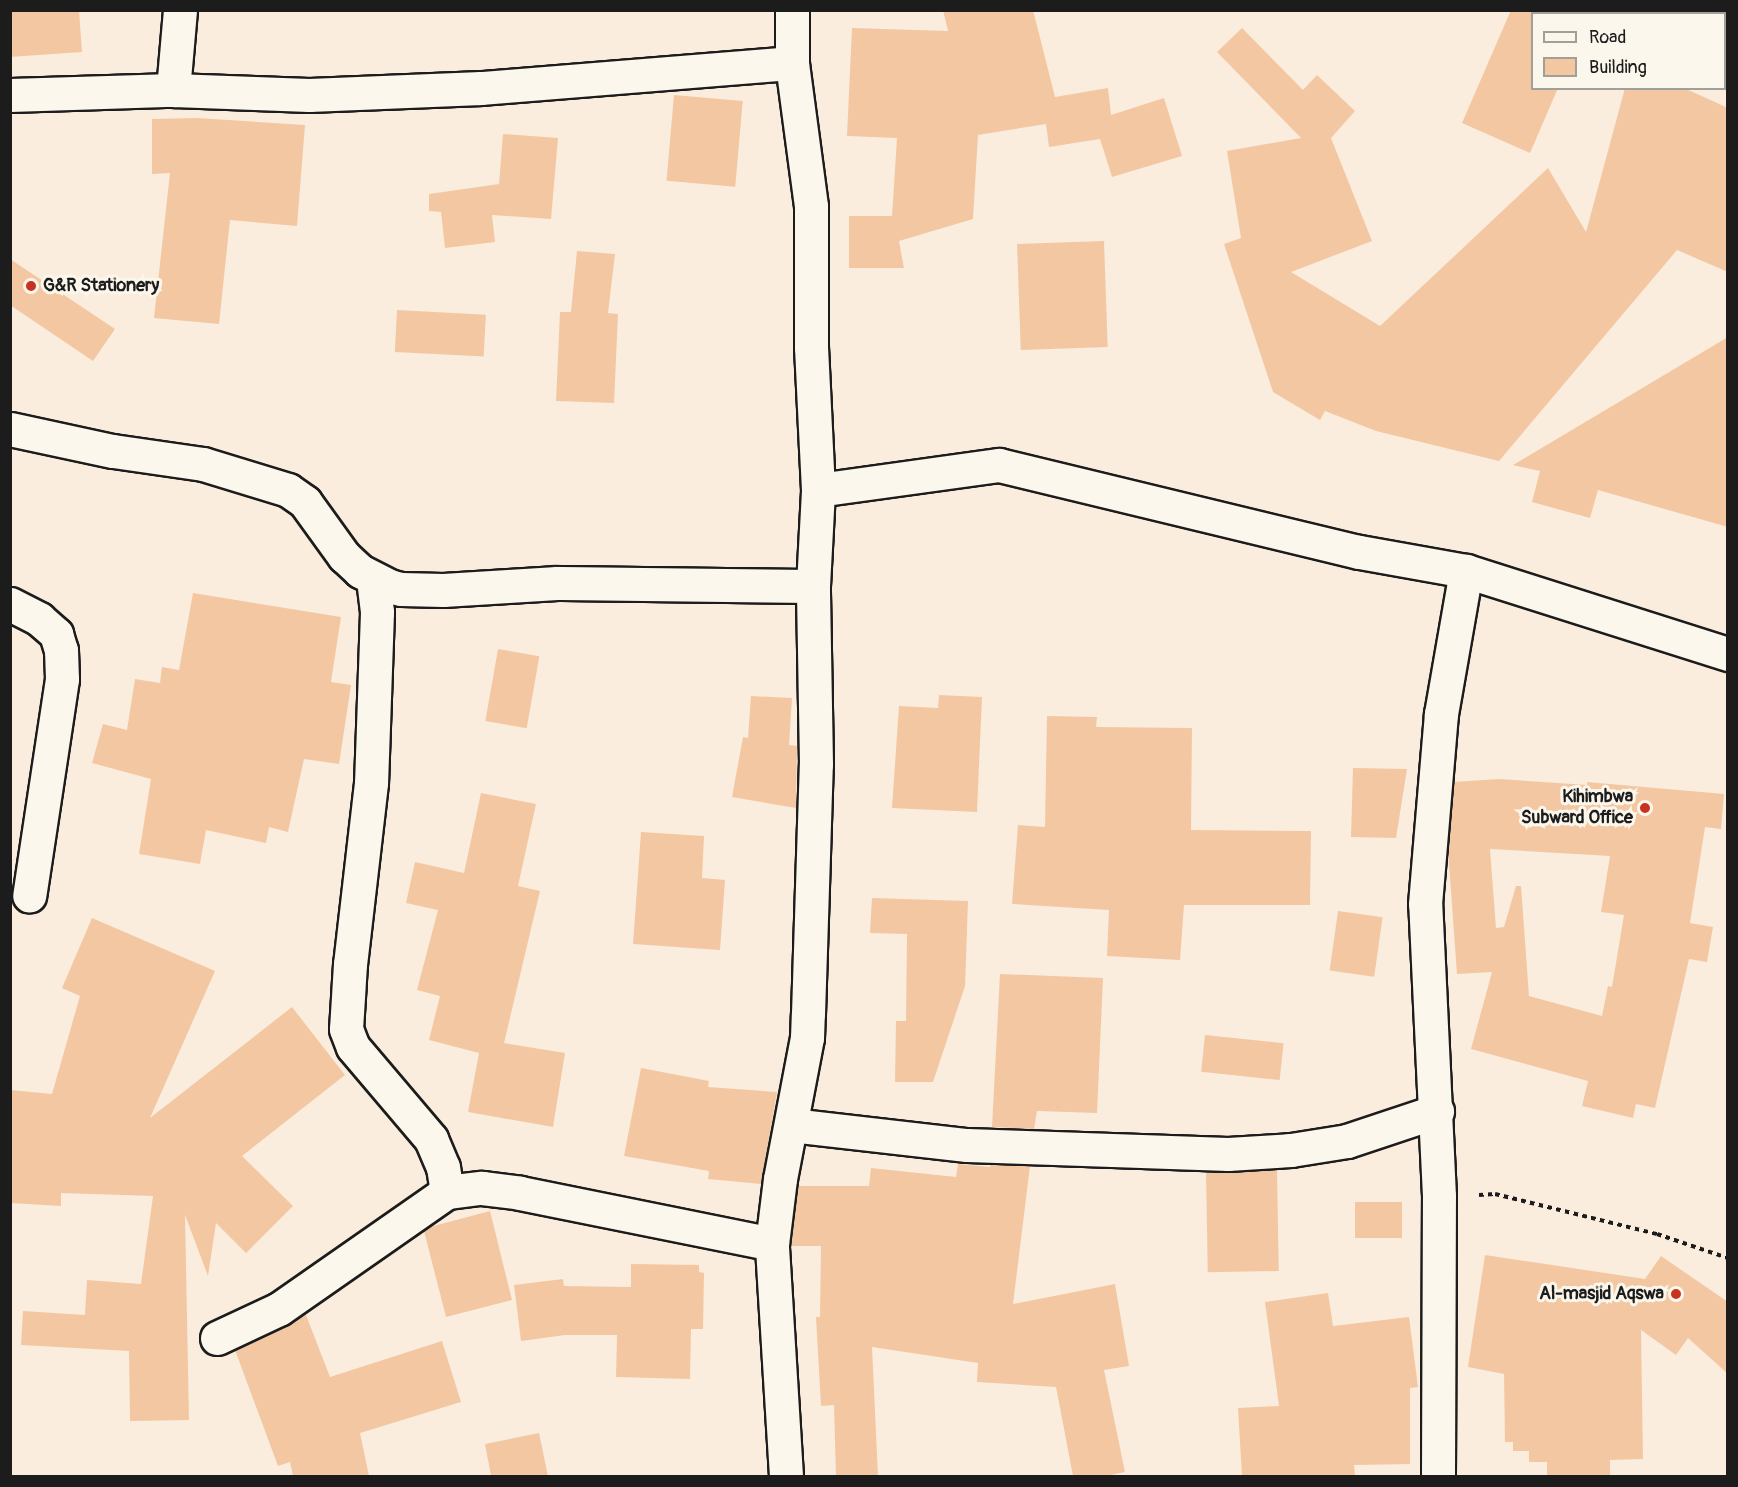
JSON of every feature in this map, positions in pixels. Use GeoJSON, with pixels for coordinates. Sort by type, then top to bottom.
{"type":"FeatureCollection","features":[{"type":"Feature","properties":{"kind":"street"},"geometry":{"type":"LineString","coordinates":[[174,90],[180,10]]}},
{"type":"Feature","properties":{"kind":"street"},"geometry":{"type":"LineString","coordinates":[[786,1476],[786,1441],[772,1244],[780,1179],[807,1038],[816,764],[813,586],[818,490],[811,347],[811,206],[792,63],[792,10]]}},
{"type":"Feature","properties":{"kind":"street"},"geometry":{"type":"LineString","coordinates":[[10,95],[174,90],[309,94],[481,88],[792,63]]}},
{"type":"Feature","properties":{"kind":"street"},"geometry":{"type":"LineString","coordinates":[[10,429],[112,451],[203,464],[288,490],[305,502],[345,556],[360,571],[373,579],[401,589],[443,590],[557,583],[813,586]]}},
{"type":"Feature","properties":{"kind":"street"},"geometry":{"type":"LineString","coordinates":[[818,490],[999,465],[1359,552],[1466,571],[1728,654]]}},
{"type":"Feature","properties":{"kind":"street"},"geometry":{"type":"LineString","coordinates":[[1438,1476],[1439,1196],[1437,1111],[1425,904],[1442,714],[1466,571]]}},
{"type":"Feature","properties":{"kind":"street"},"geometry":{"type":"LineString","coordinates":[[373,579],[377,612],[377,658],[371,783],[350,964],[346,1029],[352,1047],[431,1139],[443,1167],[447,1192]]}},
{"type":"Feature","properties":{"kind":"street"},"geometry":{"type":"LineString","coordinates":[[10,603],[39,619],[56,634],[61,650],[62,679],[29,896]]}},
{"type":"Feature","properties":{"kind":"street"},"geometry":{"type":"LineString","coordinates":[[791,1125],[967,1145],[1228,1154],[1291,1150],[1347,1141],[1437,1111]]}},
{"type":"Feature","properties":{"kind":"street"},"geometry":{"type":"LineString","coordinates":[[217,1338],[279,1309],[447,1192],[482,1188],[520,1193],[772,1244]]}},
{"type":"Feature","properties":{"kind":"path"},"geometry":{"type":"LineString","coordinates":[[1439,1196],[1495,1194],[1657,1234],[1728,1258]]}},
{"type":"Feature","properties":{"kind":"building"},"geometry":{"type":"Polygon","coordinates":[[[10,10],[79,10],[82,52],[10,57],[10,10]]]}},
{"type":"Feature","properties":{"kind":"building"},"geometry":{"type":"Polygon","coordinates":[[[943,10],[1033,10],[1055,97],[1108,88],[1111,115],[1164,98],[1182,156],[1112,177],[1100,139],[1049,147],[1046,124],[978,135],[973,219],[899,241],[904,268],[849,268],[849,216],[892,216],[897,138],[847,136],[852,28],[948,31],[943,10]]]}},
{"type":"Feature","properties":{"kind":"building"},"geometry":{"type":"Polygon","coordinates":[[[1511,10],[1533,10],[1531,12],[1531,90],[1557,90],[1530,153],[1462,123],[1511,10]]]}},
{"type":"Feature","properties":{"kind":"building"},"geometry":{"type":"Polygon","coordinates":[[[1242,28],[1303,90],[1317,75],[1355,111],[1331,138],[1372,241],[1291,272],[1380,326],[1548,168],[1586,232],[1624,90],[1688,90],[1728,108],[1728,272],[1677,250],[1499,461],[1376,431],[1325,411],[1320,420],[1273,392],[1224,244],[1241,238],[1227,151],[1301,138],[1217,52],[1242,28]]]}},
{"type":"Feature","properties":{"kind":"building"},"geometry":{"type":"Polygon","coordinates":[[[674,95],[743,101],[735,187],[667,181],[674,95]]]}},
{"type":"Feature","properties":{"kind":"building"},"geometry":{"type":"Polygon","coordinates":[[[197,118],[305,125],[297,226],[230,220],[219,324],[154,318],[170,173],[152,174],[152,119],[197,118]]]}},
{"type":"Feature","properties":{"kind":"building"},"geometry":{"type":"Polygon","coordinates":[[[503,134],[558,138],[551,219],[492,215],[495,242],[445,248],[441,212],[429,211],[429,194],[499,184],[503,134]]]}},
{"type":"Feature","properties":{"kind":"building"},"geometry":{"type":"Polygon","coordinates":[[[1104,241],[1108,347],[1021,350],[1017,244],[1104,241]]]}},
{"type":"Feature","properties":{"kind":"building"},"geometry":{"type":"Polygon","coordinates":[[[577,251],[615,254],[608,313],[618,314],[614,403],[556,401],[560,312],[571,312],[577,251]]]}},
{"type":"Feature","properties":{"kind":"building","name":"G&R Stationery"},"geometry":{"type":"Polygon","coordinates":[[[10,259],[115,329],[93,361],[10,305],[10,259]]]}},
{"type":"Feature","properties":{"kind":"building"},"geometry":{"type":"Polygon","coordinates":[[[397,310],[486,315],[484,357],[395,352],[397,310]]]}},
{"type":"Feature","properties":{"kind":"building"},"geometry":{"type":"Polygon","coordinates":[[[1728,337],[1728,527],[1598,490],[1590,518],[1532,502],[1540,471],[1513,465],[1728,337]]]}},
{"type":"Feature","properties":{"kind":"building"},"geometry":{"type":"Polygon","coordinates":[[[193,593],[341,617],[331,682],[351,685],[339,764],[304,759],[288,832],[269,827],[266,843],[206,830],[200,864],[139,854],[151,779],[92,763],[103,724],[127,730],[135,679],[160,683],[162,667],[179,670],[193,593]]]}},
{"type":"Feature","properties":{"kind":"building"},"geometry":{"type":"Polygon","coordinates":[[[498,649],[539,656],[527,728],[485,721],[498,649]]]}},
{"type":"Feature","properties":{"kind":"building"},"geometry":{"type":"Polygon","coordinates":[[[939,695],[982,697],[977,812],[892,808],[899,706],[938,708],[939,695]]]}},
{"type":"Feature","properties":{"kind":"building"},"geometry":{"type":"Polygon","coordinates":[[[751,696],[792,698],[789,745],[797,746],[796,808],[732,797],[743,737],[748,738],[751,696]]]}},
{"type":"Feature","properties":{"kind":"building"},"geometry":{"type":"Polygon","coordinates":[[[1047,716],[1097,717],[1096,727],[1192,728],[1191,830],[1311,831],[1310,905],[1184,905],[1180,960],[1107,956],[1109,910],[1012,904],[1018,825],[1045,827],[1047,716]]]}},
{"type":"Feature","properties":{"kind":"building"},"geometry":{"type":"Polygon","coordinates":[[[1353,768],[1407,769],[1396,838],[1351,837],[1353,768]]]}},
{"type":"Feature","properties":{"kind":"building"},"geometry":{"type":"Polygon","coordinates":[[[1499,779],[1587,785],[1587,782],[1724,794],[1721,829],[1705,827],[1690,923],[1713,927],[1707,962],[1689,959],[1655,1108],[1636,1104],[1633,1118],[1582,1106],[1588,1081],[1471,1049],[1492,972],[1457,974],[1448,850],[1454,782],[1499,779]],[[1490,849],[1496,928],[1504,927],[1516,886],[1521,886],[1529,996],[1602,1016],[1608,986],[1612,987],[1624,915],[1601,912],[1610,856],[1490,849]]]}},
{"type":"Feature","properties":{"kind":"building"},"geometry":{"type":"Polygon","coordinates":[[[481,793],[536,804],[518,886],[540,891],[504,1043],[565,1053],[553,1127],[468,1112],[479,1053],[429,1040],[440,996],[417,990],[438,910],[406,903],[415,862],[464,873],[481,793]]]}},
{"type":"Feature","properties":{"kind":"building"},"geometry":{"type":"Polygon","coordinates":[[[641,832],[704,836],[702,878],[725,880],[720,950],[633,944],[641,832]]]}},
{"type":"Feature","properties":{"kind":"building"},"geometry":{"type":"Polygon","coordinates":[[[872,898],[968,901],[965,986],[933,1082],[895,1082],[896,1021],[906,1021],[907,934],[870,933],[872,898]]]}},
{"type":"Feature","properties":{"kind":"building"},"geometry":{"type":"Polygon","coordinates":[[[1338,911],[1383,917],[1374,977],[1330,970],[1338,911]]]}},
{"type":"Feature","properties":{"kind":"building"},"geometry":{"type":"Polygon","coordinates":[[[92,918],[215,971],[150,1118],[292,1007],[345,1075],[242,1156],[293,1206],[246,1253],[216,1223],[208,1276],[185,1215],[189,1420],[130,1421],[129,1351],[21,1345],[23,1311],[85,1315],[87,1280],[141,1284],[153,1196],[61,1193],[61,1206],[10,1203],[10,1090],[52,1094],[80,996],[62,988],[92,918]]]}},
{"type":"Feature","properties":{"kind":"building"},"geometry":{"type":"Polygon","coordinates":[[[1000,974],[1103,978],[1097,1113],[1037,1111],[1034,1129],[992,1127],[1000,974]]]}},
{"type":"Feature","properties":{"kind":"building"},"geometry":{"type":"Polygon","coordinates":[[[1205,1035],[1284,1043],[1280,1080],[1201,1072],[1205,1035]]]}},
{"type":"Feature","properties":{"kind":"building"},"geometry":{"type":"Polygon","coordinates":[[[641,1068],[709,1081],[708,1087],[777,1092],[761,1184],[708,1179],[709,1171],[624,1156],[641,1068]]]}},
{"type":"Feature","properties":{"kind":"building"},"geometry":{"type":"Polygon","coordinates":[[[958,1164],[990,1167],[990,1165],[1030,1166],[1013,1304],[1115,1284],[1129,1366],[1104,1370],[1125,1472],[1106,1476],[1073,1476],[1056,1387],[977,1382],[978,1363],[872,1347],[878,1476],[836,1476],[834,1405],[821,1406],[816,1317],[820,1317],[821,1246],[791,1246],[798,1186],[869,1186],[871,1168],[956,1177],[958,1164]]]}},
{"type":"Feature","properties":{"kind":"building"},"geometry":{"type":"Polygon","coordinates":[[[1277,1170],[1279,1271],[1208,1272],[1206,1171],[1277,1170]]]}},
{"type":"Feature","properties":{"kind":"building"},"geometry":{"type":"Polygon","coordinates":[[[1355,1202],[1402,1202],[1402,1238],[1355,1238],[1355,1202]]]}},
{"type":"Feature","properties":{"kind":"building"},"geometry":{"type":"Polygon","coordinates":[[[490,1211],[512,1300],[446,1317],[424,1231],[430,1227],[490,1211]]]}},
{"type":"Feature","properties":{"kind":"building"},"geometry":{"type":"Polygon","coordinates":[[[1485,1255],[1645,1279],[1661,1256],[1728,1302],[1728,1374],[1688,1338],[1676,1355],[1641,1330],[1643,1459],[1610,1460],[1610,1476],[1547,1476],[1547,1462],[1529,1462],[1529,1451],[1513,1451],[1513,1442],[1505,1442],[1504,1374],[1468,1367],[1485,1255]]]}},
{"type":"Feature","properties":{"kind":"building"},"geometry":{"type":"Polygon","coordinates":[[[631,1264],[699,1265],[699,1272],[704,1273],[703,1329],[691,1329],[690,1379],[616,1377],[617,1335],[565,1335],[521,1341],[514,1285],[563,1279],[564,1286],[631,1287],[631,1264]]]}},
{"type":"Feature","properties":{"kind":"building"},"geometry":{"type":"Polygon","coordinates":[[[1328,1293],[1333,1326],[1409,1317],[1418,1387],[1410,1388],[1410,1464],[1354,1465],[1355,1476],[1242,1476],[1238,1408],[1279,1406],[1265,1302],[1328,1293]]]}},
{"type":"Feature","properties":{"kind":"building"},"geometry":{"type":"Polygon","coordinates":[[[306,1315],[330,1377],[442,1341],[461,1402],[360,1433],[369,1476],[293,1476],[290,1462],[278,1466],[235,1350],[306,1315]]]}},
{"type":"Feature","properties":{"kind":"building"},"geometry":{"type":"Polygon","coordinates":[[[539,1433],[548,1476],[491,1476],[485,1444],[539,1433]]]}},
{"type":"Feature","properties":{"kind":"place","name":"G&R Stationery"},"geometry":{"type":"Point","coordinates":[31,286]}},
{"type":"Feature","properties":{"kind":"place","name":"Kihimbwa Subward Office"},"geometry":{"type":"Point","coordinates":[1645,808]}},
{"type":"Feature","properties":{"kind":"place","name":"Al-masjid Aqswa"},"geometry":{"type":"Point","coordinates":[1676,1294]}}]}
